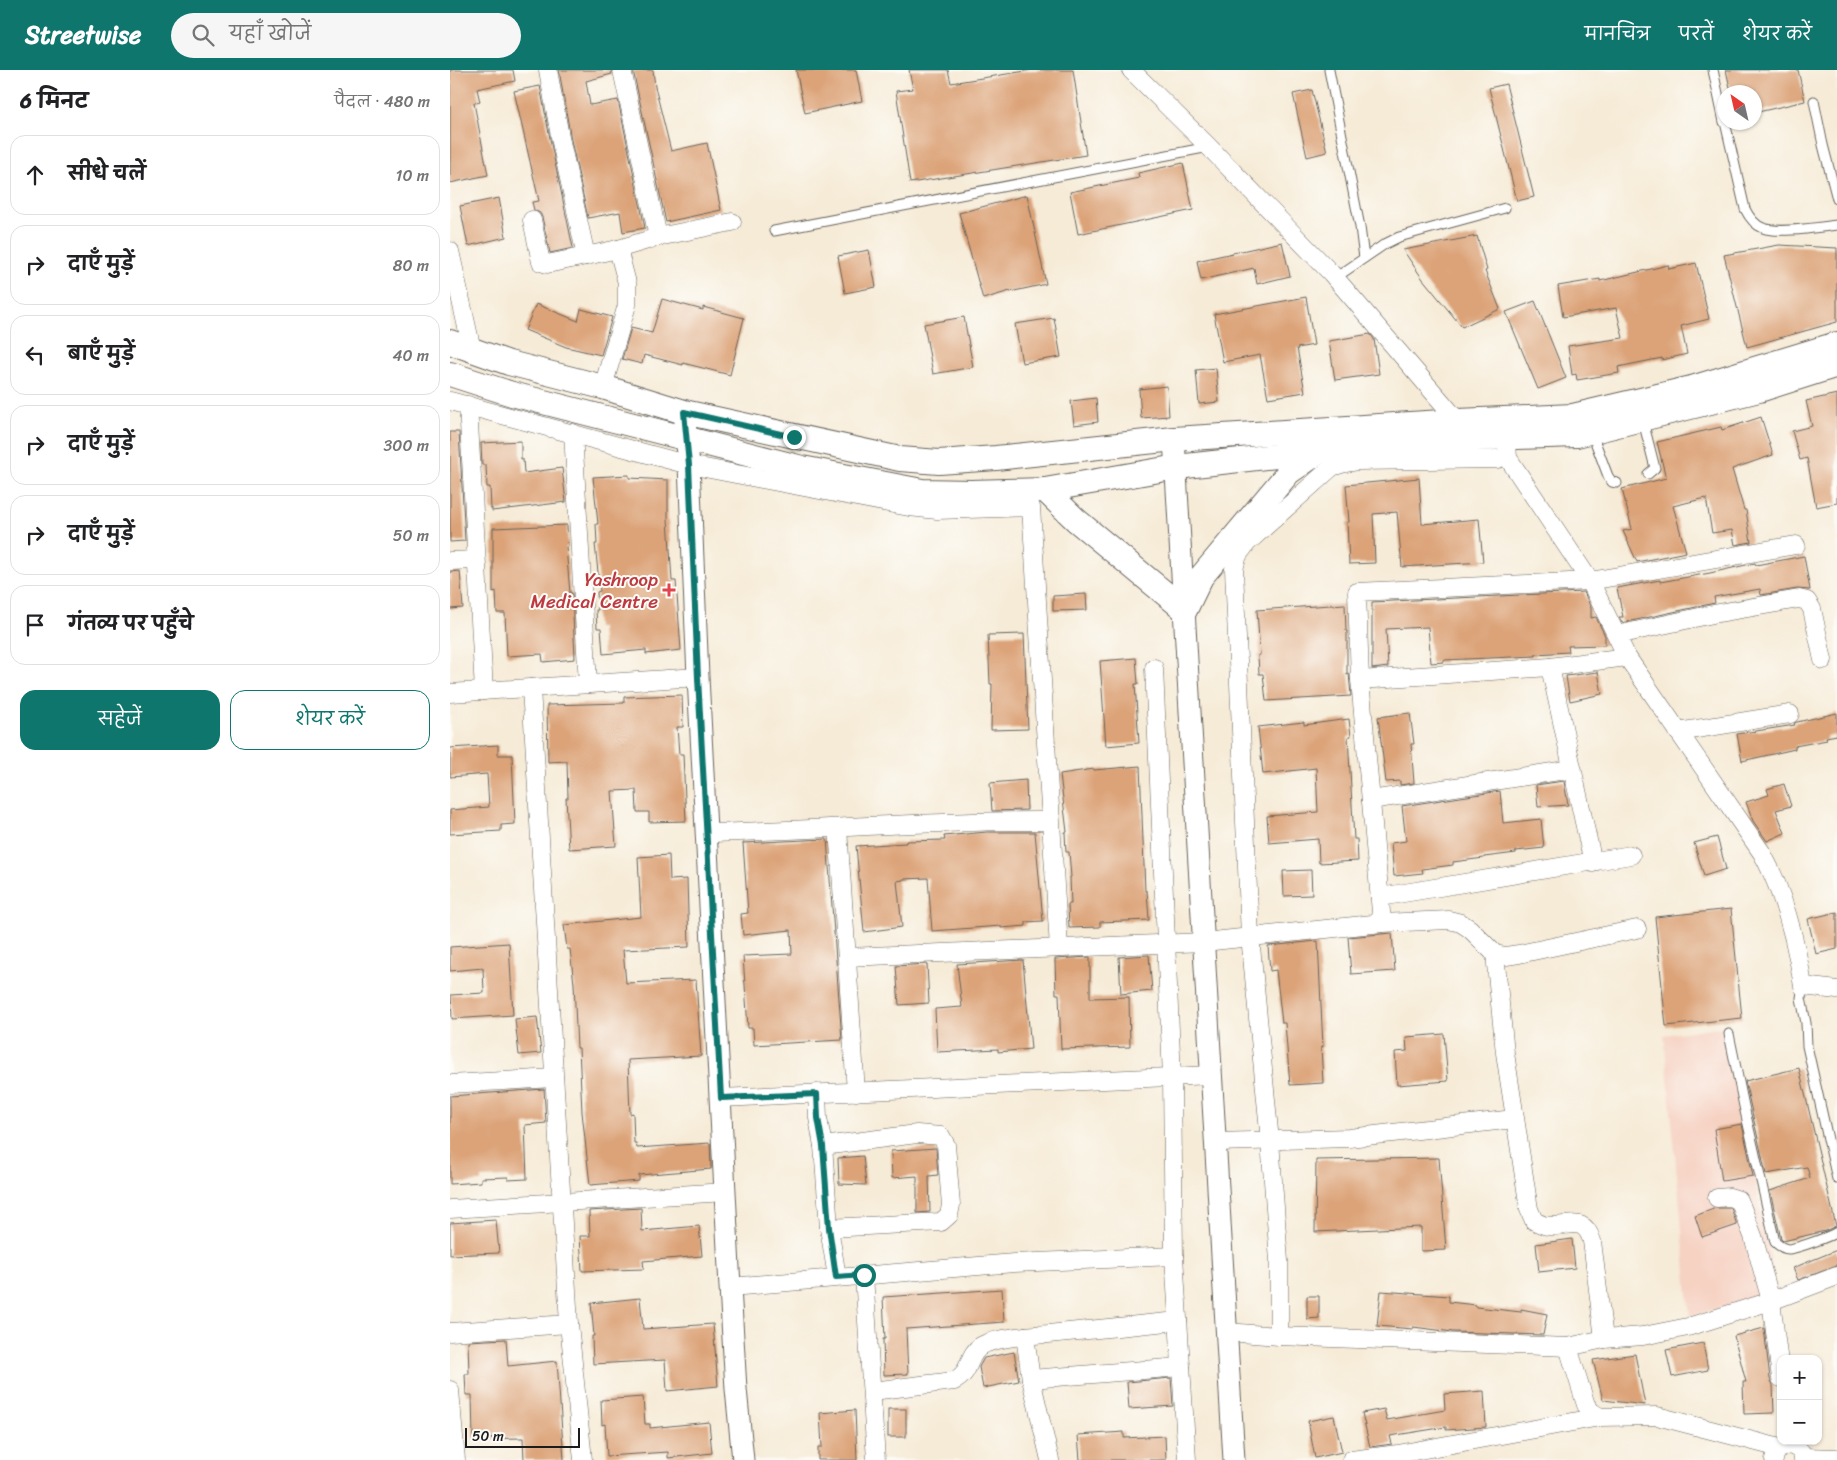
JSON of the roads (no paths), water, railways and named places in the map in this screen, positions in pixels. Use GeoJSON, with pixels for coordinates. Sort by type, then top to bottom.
{"type":"FeatureCollection","features":[{"type":"Feature","properties":{"kind":"main road"},"geometry":{"type":"LineString","coordinates":[[450,374],[512,394],[802,468],[922,490],[971,492],[1045,490],[1177,468],[1321,451],[1474,439],[1576,434],[1643,418],[1837,344]]}},
{"type":"Feature","properties":{"kind":"main road"},"geometry":{"type":"LineString","coordinates":[[461,346],[508,363],[602,387],[684,412],[900,459],[939,462],[996,458],[1174,439],[1458,421],[1503,439],[1572,416],[1694,397],[1759,390],[1837,365]]}},
{"type":"Feature","properties":{"kind":"main road"},"geometry":{"type":"LineString","coordinates":[[1045,490],[1076,520],[1185,610],[1201,577],[1289,472],[1321,451]]}},
{"type":"Feature","properties":{"kind":"street"},"geometry":{"type":"LineString","coordinates":[[548,70],[561,142],[586,256]]}},
{"type":"Feature","properties":{"kind":"street"},"geometry":{"type":"LineString","coordinates":[[622,70],[658,237]]}},
{"type":"Feature","properties":{"kind":"street"},"geometry":{"type":"LineString","coordinates":[[1131,70],[1209,146],[1335,278],[1474,439]]}},
{"type":"Feature","properties":{"kind":"street"},"geometry":{"type":"LineString","coordinates":[[532,220],[541,262],[546,264],[618,249],[658,237],[732,222]]}},
{"type":"Feature","properties":{"kind":"street"},"geometry":{"type":"LineString","coordinates":[[602,387],[627,305],[627,283],[618,249]]}},
{"type":"Feature","properties":{"kind":"street"},"geometry":{"type":"LineString","coordinates":[[450,251],[461,346]]}},
{"type":"Feature","properties":{"kind":"street"},"geometry":{"type":"LineString","coordinates":[[450,400],[689,465],[909,507],[954,510],[1032,507],[1058,948]]}},
{"type":"Feature","properties":{"kind":"street"},"geometry":{"type":"LineString","coordinates":[[468,405],[484,691]]}},
{"type":"Feature","properties":{"kind":"street"},"geometry":{"type":"LineString","coordinates":[[684,412],[689,465],[698,678],[730,1287],[742,1460]]}},
{"type":"Feature","properties":{"kind":"street"},"geometry":{"type":"LineString","coordinates":[[573,433],[588,684]]}},
{"type":"Feature","properties":{"kind":"street"},"geometry":{"type":"LineString","coordinates":[[1174,439],[1234,1460]]}},
{"type":"Feature","properties":{"kind":"street"},"geometry":{"type":"LineString","coordinates":[[1279,1336],[1279,1261],[1270,1141],[1250,936],[1234,569],[1238,555],[1247,543],[1332,467],[1345,463],[1503,439],[1508,458],[1590,581],[1627,657],[1772,870],[1782,897],[1803,986],[1837,990]]}},
{"type":"Feature","properties":{"kind":"street"},"geometry":{"type":"LineString","coordinates":[[1382,922],[1360,680],[1357,592],[1590,581],[1796,545]]}},
{"type":"Feature","properties":{"kind":"street"},"geometry":{"type":"LineString","coordinates":[[450,562],[476,560]]}},
{"type":"Feature","properties":{"kind":"street"},"geometry":{"type":"LineString","coordinates":[[1616,635],[1799,598],[1807,601],[1812,609],[1823,660]]}},
{"type":"Feature","properties":{"kind":"street"},"geometry":{"type":"LineString","coordinates":[[1360,680],[1550,667],[1627,657]]}},
{"type":"Feature","properties":{"kind":"street"},"geometry":{"type":"LineString","coordinates":[[1550,667],[1592,862]]}},
{"type":"Feature","properties":{"kind":"street"},"geometry":{"type":"LineString","coordinates":[[1154,668],[1172,1076],[1174,1256],[1186,1460]]}},
{"type":"Feature","properties":{"kind":"street"},"geometry":{"type":"LineString","coordinates":[[450,693],[698,678]]}},
{"type":"Feature","properties":{"kind":"street"},"geometry":{"type":"LineString","coordinates":[[531,688],[569,1324],[583,1460]]}},
{"type":"Feature","properties":{"kind":"street"},"geometry":{"type":"LineString","coordinates":[[1678,732],[1790,714]]}},
{"type":"Feature","properties":{"kind":"street"},"geometry":{"type":"LineString","coordinates":[[1371,800],[1572,769]]}},
{"type":"Feature","properties":{"kind":"street"},"geometry":{"type":"LineString","coordinates":[[706,833],[981,820],[1050,821]]}},
{"type":"Feature","properties":{"kind":"street"},"geometry":{"type":"LineString","coordinates":[[838,828],[856,1092]]}},
{"type":"Feature","properties":{"kind":"street"},"geometry":{"type":"LineString","coordinates":[[1380,898],[1631,855]]}},
{"type":"Feature","properties":{"kind":"street"},"geometry":{"type":"LineString","coordinates":[[847,956],[1204,942],[1382,922],[1449,920],[1461,923],[1470,929],[1495,954],[1506,956],[1637,929]]}},
{"type":"Feature","properties":{"kind":"street"},"geometry":{"type":"LineString","coordinates":[[1495,954],[1505,1053],[1529,1209],[1534,1221],[1547,1226],[1579,1224],[1589,1231],[1604,1339]]}},
{"type":"Feature","properties":{"kind":"street"},"geometry":{"type":"LineString","coordinates":[[721,1098],[1212,1075]]}},
{"type":"Feature","properties":{"kind":"street"},"geometry":{"type":"LineString","coordinates":[[450,1084],[554,1078]]}},
{"type":"Feature","properties":{"kind":"street"},"geometry":{"type":"LineString","coordinates":[[817,1094],[829,1228],[836,1277]]}},
{"type":"Feature","properties":{"kind":"street"},"geometry":{"type":"LineString","coordinates":[[1216,1142],[1349,1138],[1514,1119]]}},
{"type":"Feature","properties":{"kind":"street"},"geometry":{"type":"LineString","coordinates":[[823,1146],[917,1134],[941,1136],[946,1145],[951,1204],[949,1215],[941,1222],[829,1228]]}},
{"type":"Feature","properties":{"kind":"street"},"geometry":{"type":"LineString","coordinates":[[450,1209],[726,1192]]}},
{"type":"Feature","properties":{"kind":"street"},"geometry":{"type":"LineString","coordinates":[[1717,1198],[1730,1197],[1739,1200],[1743,1207],[1771,1301],[1778,1355]]}},
{"type":"Feature","properties":{"kind":"street"},"geometry":{"type":"LineString","coordinates":[[730,1287],[1014,1262],[1174,1256]]}},
{"type":"Feature","properties":{"kind":"street"},"geometry":{"type":"LineString","coordinates":[[864,1275],[876,1460]]}},
{"type":"Feature","properties":{"kind":"street"},"geometry":{"type":"LineString","coordinates":[[1227,1332],[1279,1336],[1568,1347],[1604,1339],[1643,1336],[1688,1327],[1771,1301],[1837,1276]]}},
{"type":"Feature","properties":{"kind":"street"},"geometry":{"type":"LineString","coordinates":[[872,1391],[954,1380],[963,1376],[973,1354],[981,1346],[990,1342],[1025,1336],[1178,1321]]}},
{"type":"Feature","properties":{"kind":"street"},"geometry":{"type":"LineString","coordinates":[[450,1332],[569,1324]]}},
{"type":"Feature","properties":{"kind":"street"},"geometry":{"type":"LineString","coordinates":[[1025,1336],[1031,1379],[1050,1460]]}},
{"type":"Feature","properties":{"kind":"street"},"geometry":{"type":"LineString","coordinates":[[1568,1347],[1586,1405],[1600,1417]]}},
{"type":"Feature","properties":{"kind":"street"},"geometry":{"type":"LineString","coordinates":[[1031,1379],[1181,1367]]}},
{"type":"Feature","properties":{"kind":"street"},"geometry":{"type":"LineString","coordinates":[[450,1390],[456,1460]]}},
{"type":"Feature","properties":{"kind":"street"},"geometry":{"type":"LineString","coordinates":[[1351,1460],[1398,1454],[1600,1417],[1657,1416],[1783,1449],[1798,1449],[1803,1459],[1837,1458]]}},
{"type":"Feature","properties":{"kind":"lane"},"geometry":{"type":"LineString","coordinates":[[1329,70],[1360,228],[1364,258]]}},
{"type":"Feature","properties":{"kind":"lane"},"geometry":{"type":"LineString","coordinates":[[1712,70],[1717,90]]}},
{"type":"Feature","properties":{"kind":"lane"},"geometry":{"type":"LineString","coordinates":[[1814,101],[1837,199]]}},
{"type":"Feature","properties":{"kind":"lane"},"geometry":{"type":"LineString","coordinates":[[1727,130],[1745,209],[1751,219],[1764,228],[1782,230],[1837,225]]}},
{"type":"Feature","properties":{"kind":"lane"},"geometry":{"type":"LineString","coordinates":[[774,231],[1209,146]]}},
{"type":"Feature","properties":{"kind":"lane"},"geometry":{"type":"LineString","coordinates":[[1335,278],[1385,244],[1400,237],[1505,208]]}},
{"type":"Feature","properties":{"kind":"lane"},"geometry":{"type":"LineString","coordinates":[[1643,418],[1655,468],[1648,474]]}},
{"type":"Feature","properties":{"kind":"lane"},"geometry":{"type":"LineString","coordinates":[[1591,431],[1608,476],[1612,482],[1617,483]]}},
{"type":"Feature","properties":{"kind":"lane"},"geometry":{"type":"LineString","coordinates":[[1803,986],[1800,998],[1806,1022],[1807,1046],[1837,1179]]}},
{"type":"Feature","properties":{"kind":"lane"},"geometry":{"type":"LineString","coordinates":[[1729,1034],[1776,1242],[1780,1247],[1788,1249],[1831,1236],[1837,1232]]}},
{"type":"Feature","properties":{"kind":"place","name":"Yashroop Medical Centre"},"geometry":{"type":"Point","coordinates":[669,590]}}]}
